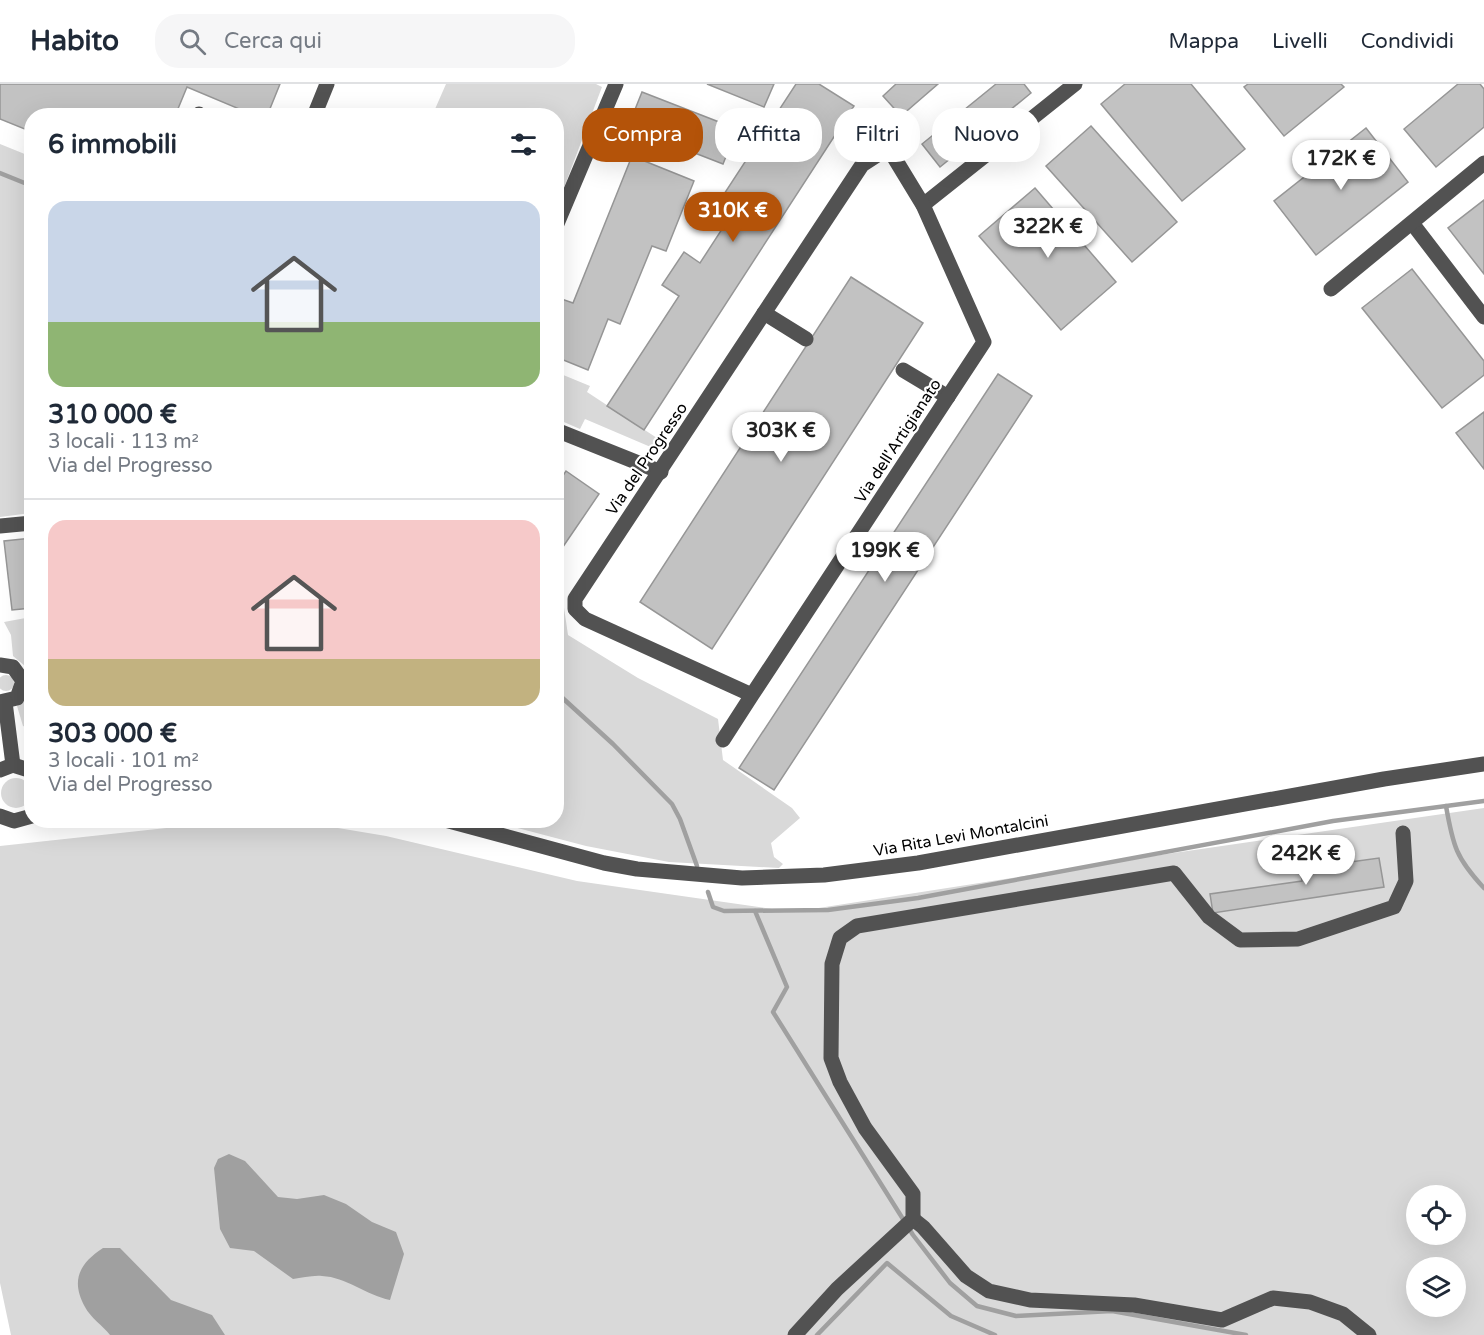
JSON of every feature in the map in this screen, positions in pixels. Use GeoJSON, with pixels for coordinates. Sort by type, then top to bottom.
{"type":"FeatureCollection","features":[{"type":"Feature","properties":{"kind":"street"},"geometry":{"type":"LineString","coordinates":[[317,108],[327,84]]}},
{"type":"Feature","properties":{"kind":"street"},"geometry":{"type":"LineString","coordinates":[[564,207],[616,84]]}},
{"type":"Feature","properties":{"kind":"street"},"geometry":{"type":"LineString","coordinates":[[924,206],[1068,86]]}},
{"type":"Feature","properties":{"kind":"street","name":"Via del Progresso"},"geometry":{"type":"LineString","coordinates":[[752,695],[585,619],[575,609],[575,599],[862,165],[882,152],[892,154],[924,206]]}},
{"type":"Feature","properties":{"kind":"street"},"geometry":{"type":"LineString","coordinates":[[1331,288],[1484,163]]}},
{"type":"Feature","properties":{"kind":"street","name":"Via dell'Artigianato"},"geometry":{"type":"LineString","coordinates":[[723,740],[984,342],[924,206]]}},
{"type":"Feature","properties":{"kind":"street"},"geometry":{"type":"LineString","coordinates":[[1412,223],[1484,316]]}},
{"type":"Feature","properties":{"kind":"street"},"geometry":{"type":"LineString","coordinates":[[764,313],[806,339]]}},
{"type":"Feature","properties":{"kind":"street"},"geometry":{"type":"LineString","coordinates":[[903,370],[948,397]]}},
{"type":"Feature","properties":{"kind":"street"},"geometry":{"type":"LineString","coordinates":[[564,433],[661,472]]}},
{"type":"Feature","properties":{"kind":"street"},"geometry":{"type":"LineString","coordinates":[[0,526],[24,524]]}},
{"type":"Feature","properties":{"kind":"street"},"geometry":{"type":"LineString","coordinates":[[1,660],[13,667],[24,679]]}},
{"type":"Feature","properties":{"kind":"street"},"geometry":{"type":"LineString","coordinates":[[24,687],[20,693],[3,702],[7,768],[24,770]]}},
{"type":"Feature","properties":{"kind":"street","name":"Via Rita Levi Montalcini"},"geometry":{"type":"LineString","coordinates":[[475,828],[604,863],[637,869],[742,878],[824,875],[918,863],[1384,779],[1484,764]]}},
{"type":"Feature","properties":{"kind":"street"},"geometry":{"type":"LineString","coordinates":[[2,819],[14,821],[24,818]]}},
{"type":"Feature","properties":{"kind":"street"},"geometry":{"type":"LineString","coordinates":[[795,1335],[837,1289],[913,1220],[913,1194],[865,1128],[840,1083],[831,1058],[832,964],[840,938],[857,926],[1174,873],[1209,917],[1240,940],[1298,939],[1394,907],[1406,881],[1403,833]]}},
{"type":"Feature","properties":{"kind":"street"},"geometry":{"type":"LineString","coordinates":[[913,1220],[924,1227],[966,1276],[989,1291],[1030,1300],[1134,1305],[1222,1320],[1273,1298],[1310,1302],[1343,1314],[1369,1335]]}},
{"type":"Feature","properties":{"kind":"shaded area"},"geometry":{"type":"Polygon","coordinates":[[[446,84],[596,84],[602,87],[594,108],[582,108],[582,140],[564,187],[564,108],[436,108],[446,84]]]}},
{"type":"Feature","properties":{"kind":"shaded area"},"geometry":{"type":"Polygon","coordinates":[[[0,144],[24,154],[24,514],[0,517],[0,144]]]}},
{"type":"Feature","properties":{"kind":"shaded area"},"geometry":{"type":"Polygon","coordinates":[[[564,375],[590,386],[587,392],[660,440],[653,448],[585,419],[580,429],[564,422],[564,375]]]}},
{"type":"Feature","properties":{"kind":"shaded area"},"geometry":{"type":"Polygon","coordinates":[[[564,608],[568,635],[638,678],[718,719],[723,760],[792,808],[800,818],[771,843],[774,857],[783,864],[779,868],[669,862],[586,846],[518,828],[564,828],[564,608]]]}},
{"type":"Feature","properties":{"kind":"shaded area"},"geometry":{"type":"Polygon","coordinates":[[[24,618],[24,665],[13,656],[11,635],[4,622],[24,618]]]}},
{"type":"Feature","properties":{"kind":"shaded area"},"geometry":{"type":"Polygon","coordinates":[[[3,676],[9,676],[13,680],[13,686],[9,690],[3,690],[-1,686],[-1,680],[3,676]]]}},
{"type":"Feature","properties":{"kind":"shaded area"},"geometry":{"type":"Polygon","coordinates":[[[24,697],[24,726],[23,726],[17,706],[24,697]]]}},
{"type":"Feature","properties":{"kind":"shaded area"},"geometry":{"type":"Polygon","coordinates":[[[10,779],[24,780],[24,806],[10,807],[2,799],[2,787],[10,779]]]}},
{"type":"Feature","properties":{"kind":"shaded area"},"geometry":{"type":"Polygon","coordinates":[[[1484,808],[1484,1335],[11,1335],[0,1283],[0,846],[166,828],[338,828],[386,836],[577,881],[793,912],[1139,858],[1484,808]]]}},
{"type":"Feature","properties":{"kind":"shaded area"},"geometry":{"type":"Polygon","coordinates":[[[229,1154],[245,1161],[278,1197],[297,1199],[324,1195],[346,1204],[372,1222],[396,1232],[404,1254],[390,1300],[331,1277],[315,1276],[293,1279],[254,1251],[230,1248],[220,1229],[214,1168],[218,1159],[229,1154]]]}},
{"type":"Feature","properties":{"kind":"shaded area"},"geometry":{"type":"Polygon","coordinates":[[[103,1248],[120,1248],[171,1300],[212,1315],[225,1335],[110,1335],[87,1311],[78,1288],[83,1266],[103,1248]]]}},
{"type":"Feature","properties":{"kind":"building"},"geometry":{"type":"Polygon","coordinates":[[[0,84],[280,84],[270,108],[237,108],[187,87],[178,108],[24,108],[24,129],[0,119],[0,84]]]}},
{"type":"Feature","properties":{"kind":"building"},"geometry":{"type":"Polygon","coordinates":[[[707,84],[774,84],[764,107],[707,84]]]}},
{"type":"Feature","properties":{"kind":"building"},"geometry":{"type":"Polygon","coordinates":[[[796,84],[819,84],[854,106],[853,108],[834,108],[834,137],[822,155],[822,108],[780,108],[796,84]]]}},
{"type":"Feature","properties":{"kind":"building"},"geometry":{"type":"Polygon","coordinates":[[[896,84],[938,84],[910,108],[894,108],[883,96],[896,84]]]}},
{"type":"Feature","properties":{"kind":"building"},"geometry":{"type":"Polygon","coordinates":[[[996,84],[1024,84],[1031,93],[1013,108],[966,108],[996,84]]]}},
{"type":"Feature","properties":{"kind":"building"},"geometry":{"type":"Polygon","coordinates":[[[1125,84],[1191,84],[1245,149],[1182,201],[1101,104],[1125,84]]]}},
{"type":"Feature","properties":{"kind":"building"},"geometry":{"type":"Polygon","coordinates":[[[1248,84],[1341,84],[1344,87],[1284,136],[1244,87],[1248,84]]]}},
{"type":"Feature","properties":{"kind":"building"},"geometry":{"type":"Polygon","coordinates":[[[1458,84],[1480,84],[1484,89],[1484,127],[1436,167],[1404,129],[1458,84]]]}},
{"type":"Feature","properties":{"kind":"building"},"geometry":{"type":"Polygon","coordinates":[[[642,92],[683,108],[636,108],[642,92]]]}},
{"type":"Feature","properties":{"kind":"building"},"geometry":{"type":"Polygon","coordinates":[[[703,116],[715,120],[715,161],[703,156],[703,116]]]}},
{"type":"Feature","properties":{"kind":"building"},"geometry":{"type":"Polygon","coordinates":[[[1091,126],[1177,222],[1132,262],[1046,166],[1091,126]]]}},
{"type":"Feature","properties":{"kind":"building"},"geometry":{"type":"Polygon","coordinates":[[[1366,128],[1408,182],[1316,255],[1274,201],[1366,128]]]}},
{"type":"Feature","properties":{"kind":"building"},"geometry":{"type":"Polygon","coordinates":[[[932,136],[932,157],[922,144],[932,136]]]}},
{"type":"Feature","properties":{"kind":"building"},"geometry":{"type":"Polygon","coordinates":[[[630,162],[647,162],[694,181],[666,251],[652,246],[620,324],[608,319],[588,370],[564,360],[564,300],[573,303],[630,162]]]}},
{"type":"Feature","properties":{"kind":"building"},"geometry":{"type":"Polygon","coordinates":[[[745,162],[818,162],[644,430],[607,406],[679,296],[662,285],[684,252],[700,263],[726,223],[711,214],[745,162]]]}},
{"type":"Feature","properties":{"kind":"building"},"geometry":{"type":"Polygon","coordinates":[[[936,162],[946,162],[940,167],[936,162]]]}},
{"type":"Feature","properties":{"kind":"building"},"geometry":{"type":"Polygon","coordinates":[[[1035,188],[1116,282],[1061,330],[979,236],[1035,188]]]}},
{"type":"Feature","properties":{"kind":"building"},"geometry":{"type":"Polygon","coordinates":[[[1484,200],[1484,274],[1448,228],[1484,200]]]}},
{"type":"Feature","properties":{"kind":"building"},"geometry":{"type":"Polygon","coordinates":[[[1412,269],[1484,361],[1484,375],[1442,408],[1362,308],[1412,269]]]}},
{"type":"Feature","properties":{"kind":"building"},"geometry":{"type":"Polygon","coordinates":[[[851,277],[923,323],[712,649],[640,602],[851,277]]]}},
{"type":"Feature","properties":{"kind":"building"},"geometry":{"type":"Polygon","coordinates":[[[998,374],[1032,396],[774,790],[739,768],[998,374]]]}},
{"type":"Feature","properties":{"kind":"building"},"geometry":{"type":"Polygon","coordinates":[[[1484,412],[1484,469],[1456,433],[1484,412]]]}},
{"type":"Feature","properties":{"kind":"building"},"geometry":{"type":"Polygon","coordinates":[[[566,471],[599,494],[564,545],[564,474],[566,471]]]}},
{"type":"Feature","properties":{"kind":"building"},"geometry":{"type":"Polygon","coordinates":[[[24,539],[24,609],[12,610],[4,541],[24,539]]]}},
{"type":"Feature","properties":{"kind":"building"},"geometry":{"type":"Polygon","coordinates":[[[1379,858],[1384,887],[1213,913],[1210,894],[1302,881],[1300,869],[1379,858]]]}},
{"type":"Feature","properties":{"kind":"waterway"},"geometry":{"type":"LineString","coordinates":[[0,173],[24,183]]}},
{"type":"Feature","properties":{"kind":"waterway"},"geometry":{"type":"LineString","coordinates":[[564,699],[613,744],[672,804],[680,819],[697,866]]}},
{"type":"Feature","properties":{"kind":"waterway"},"geometry":{"type":"LineString","coordinates":[[708,892],[713,907],[724,911],[828,910],[918,898],[1333,821],[1484,801]]}},
{"type":"Feature","properties":{"kind":"waterway"},"geometry":{"type":"LineString","coordinates":[[1446,806],[1457,851],[1467,868],[1484,888]]}},
{"type":"Feature","properties":{"kind":"waterway"},"geometry":{"type":"LineString","coordinates":[[755,911],[787,987],[773,1012],[913,1235],[950,1283],[977,1306],[1016,1316],[1112,1311],[1246,1335]]}},
{"type":"Feature","properties":{"kind":"waterway"},"geometry":{"type":"LineString","coordinates":[[817,1335],[887,1263],[951,1316],[995,1335]]}}]}
